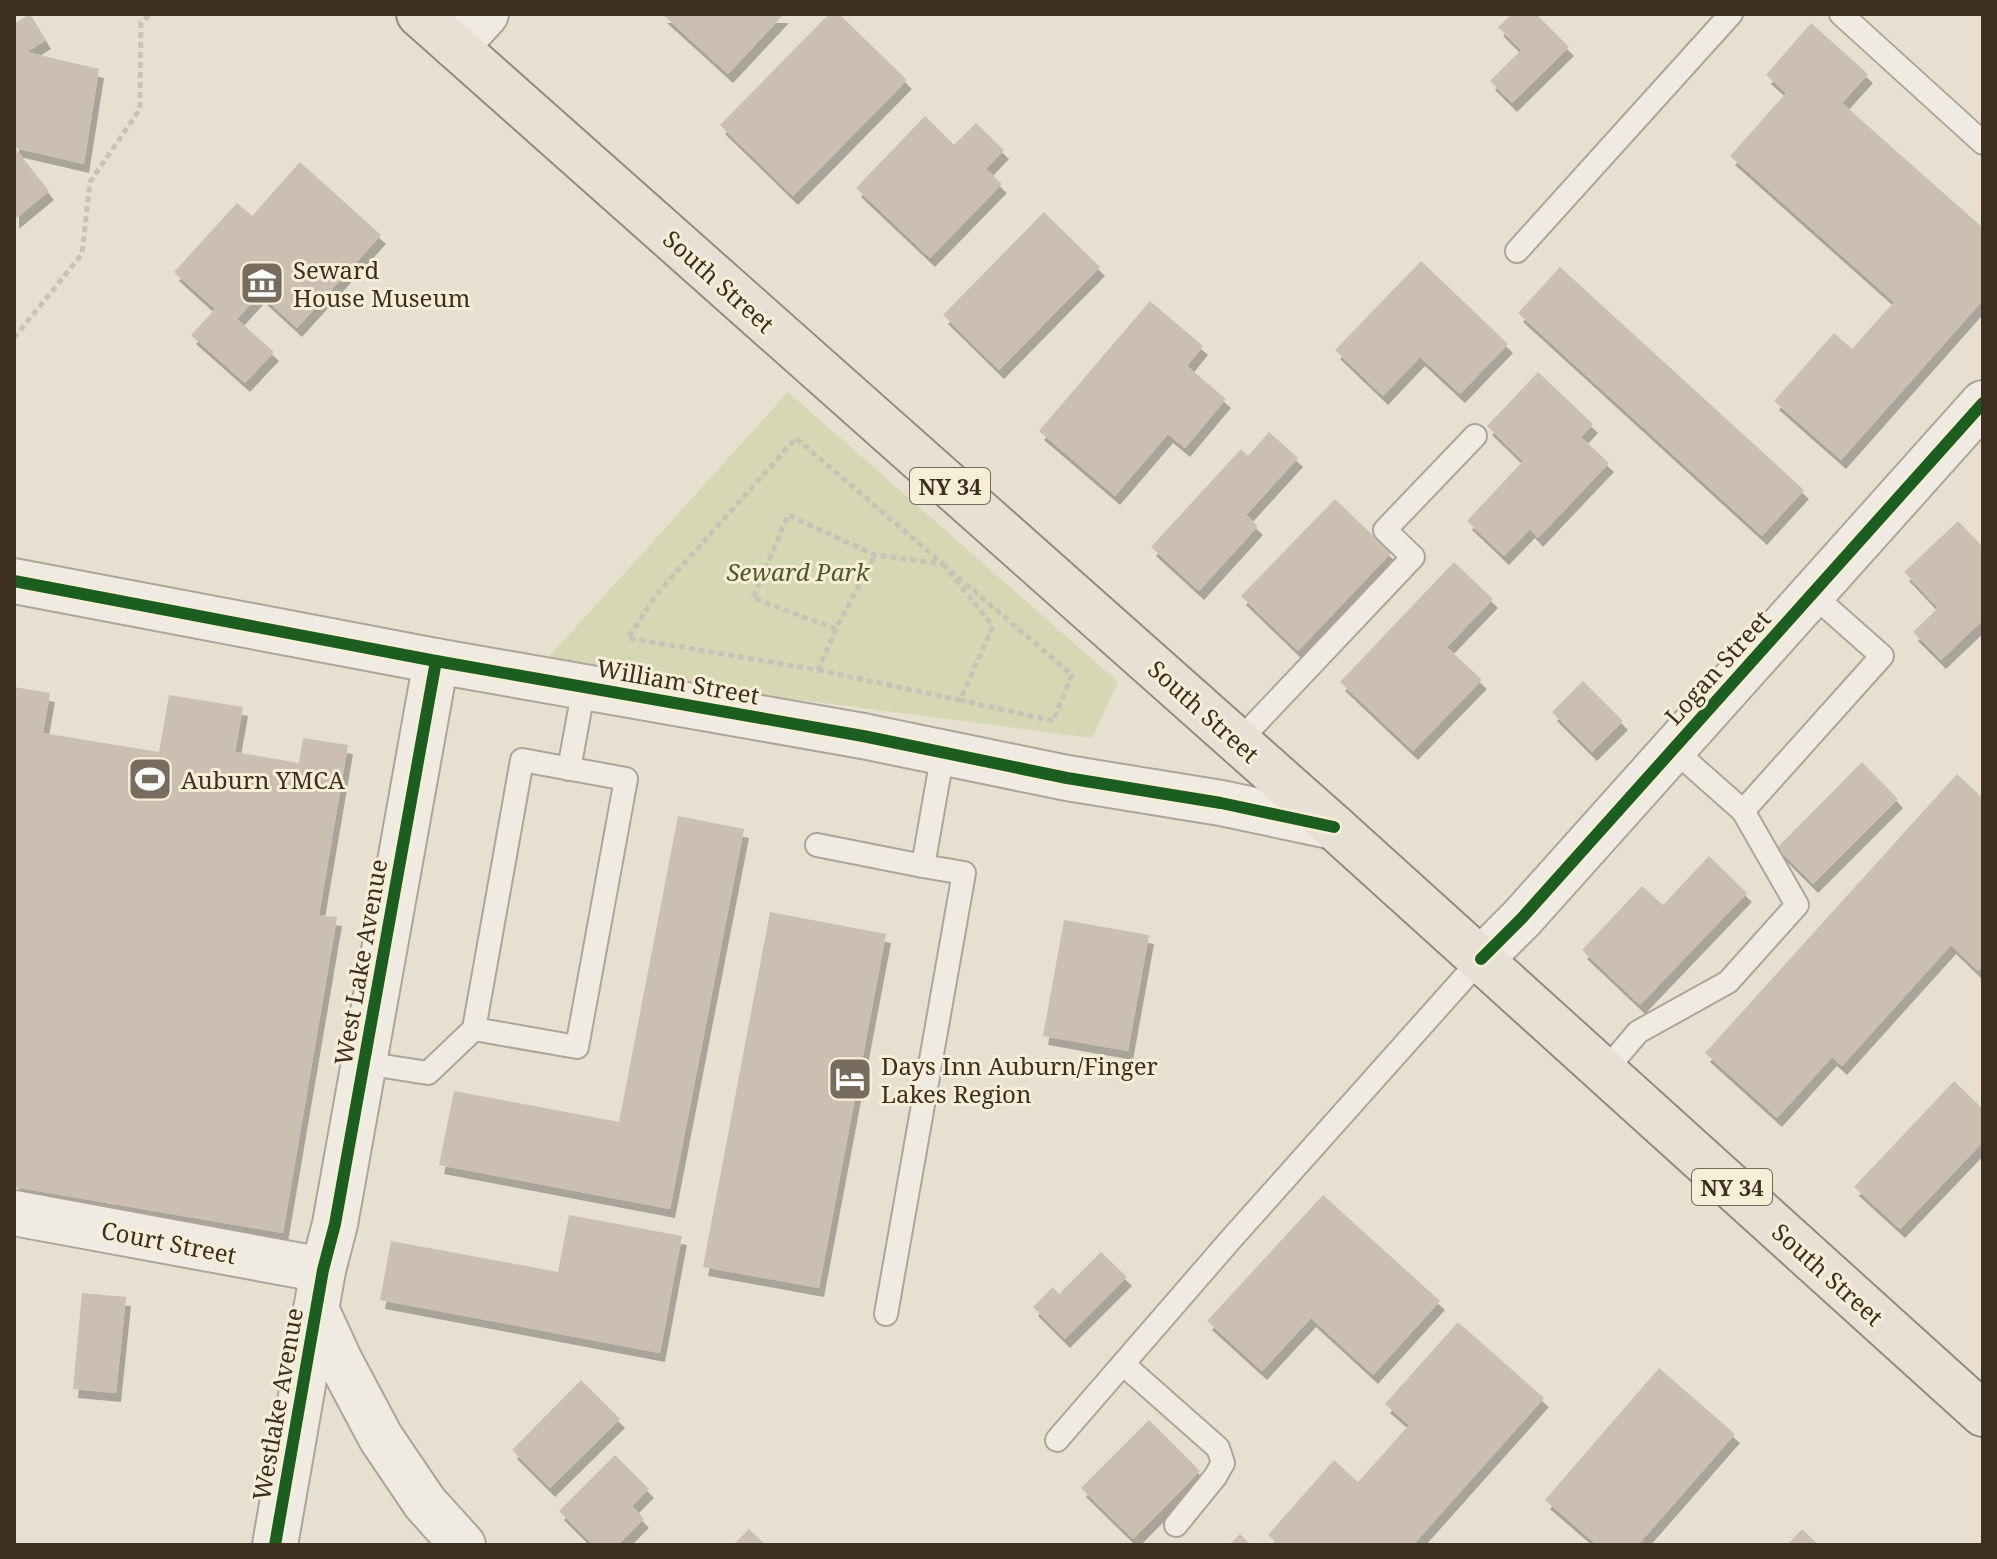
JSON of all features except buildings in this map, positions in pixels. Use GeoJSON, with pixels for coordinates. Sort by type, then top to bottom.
{"type":"FeatureCollection","features":[{"type":"Feature","properties":{"kind":"main road","name":"South Street"},"geometry":{"type":"LineString","coordinates":[[419,14],[1334,827],[1983,1414]]}},
{"type":"Feature","properties":{"kind":"street"},"geometry":{"type":"LineString","coordinates":[[456,47],[486,14]]}},
{"type":"Feature","properties":{"kind":"street","name":"Logan Street"},"geometry":{"type":"LineString","coordinates":[[1481,959],[1522,918],[1983,403]]}},
{"type":"Feature","properties":{"kind":"street","name":"William Street"},"geometry":{"type":"LineString","coordinates":[[14,581],[436,661],[863,736],[1067,778],[1221,803],[1334,827]]}},
{"type":"Feature","properties":{"kind":"street","name":"West Lake Avenue"},"geometry":{"type":"LineString","coordinates":[[320,1290],[335,1224],[436,661]]}},
{"type":"Feature","properties":{"kind":"street","name":"Court Street"},"geometry":{"type":"LineString","coordinates":[[14,1213],[320,1290]]}},
{"type":"Feature","properties":{"kind":"street"},"geometry":{"type":"LineString","coordinates":[[320,1290],[340,1361],[381,1438],[425,1503],[463,1545]]}},
{"type":"Feature","properties":{"kind":"street","name":"Westlake Avenue"},"geometry":{"type":"LineString","coordinates":[[275,1545],[320,1290]]}},
{"type":"Feature","properties":{"kind":"lane"},"geometry":{"type":"LineString","coordinates":[[1517,251],[1731,14]]}},
{"type":"Feature","properties":{"kind":"lane"},"geometry":{"type":"LineString","coordinates":[[1841,14],[1983,143]]}},
{"type":"Feature","properties":{"kind":"lane"},"geometry":{"type":"LineString","coordinates":[[1238,742],[1413,557],[1385,530],[1475,436]]}},
{"type":"Feature","properties":{"kind":"lane"},"geometry":{"type":"LineString","coordinates":[[1743,811],[1882,656],[1812,594]]}},
{"type":"Feature","properties":{"kind":"lane"},"geometry":{"type":"LineString","coordinates":[[569,769],[584,687]]}},
{"type":"Feature","properties":{"kind":"lane"},"geometry":{"type":"LineString","coordinates":[[1605,1071],[1638,1032],[1728,982],[1797,905],[1743,811],[1673,749]]}},
{"type":"Feature","properties":{"kind":"lane"},"geometry":{"type":"LineString","coordinates":[[923,866],[943,752]]}},
{"type":"Feature","properties":{"kind":"lane"},"geometry":{"type":"LineString","coordinates":[[364,1063],[428,1073],[474,1029],[522,760],[626,779],[577,1047],[474,1029]]}},
{"type":"Feature","properties":{"kind":"lane"},"geometry":{"type":"LineString","coordinates":[[817,845],[964,873],[886,1314]]}},
{"type":"Feature","properties":{"kind":"lane"},"geometry":{"type":"LineString","coordinates":[[1057,1440],[1481,959]]}},
{"type":"Feature","properties":{"kind":"lane"},"geometry":{"type":"LineString","coordinates":[[1123,1364],[1218,1448],[1223,1463],[1176,1525]]}},
{"type":"Feature","properties":{"kind":"path"},"geometry":{"type":"LineString","coordinates":[[14,338],[82,254],[90,182],[140,109],[141,23],[150,14]]}},
{"type":"Feature","properties":{"kind":"path"},"geometry":{"type":"LineString","coordinates":[[796,438],[1072,675],[1053,721],[818,670],[628,638],[656,595],[796,438]]}},
{"type":"Feature","properties":{"kind":"path"},"geometry":{"type":"LineString","coordinates":[[836,629],[753,598],[788,515],[875,555],[943,564],[993,626],[960,700]]}},
{"type":"Feature","properties":{"kind":"path"},"geometry":{"type":"LineString","coordinates":[[818,670],[875,555]]}},
{"type":"Feature","properties":{"kind":"green space","name":"Seward Park"},"geometry":{"type":"Polygon","coordinates":[[[788,392],[1118,682],[1092,738],[548,667],[547,659],[788,392]]]}},
{"type":"Feature","properties":{"kind":"cycle path"},"geometry":{"type":"LineString","coordinates":[[1481,959],[1522,918],[1983,403]]}},
{"type":"Feature","properties":{"kind":"cycle path"},"geometry":{"type":"LineString","coordinates":[[14,581],[436,661],[863,736],[1067,778],[1221,803],[1334,827]]}},
{"type":"Feature","properties":{"kind":"cycle path"},"geometry":{"type":"LineString","coordinates":[[275,1545],[436,661]]}},
{"type":"Feature","properties":{"kind":"place","name":"Seward House Museum"},"geometry":{"type":"Point","coordinates":[262,283]}},
{"type":"Feature","properties":{"kind":"place","name":"Auburn YMCA"},"geometry":{"type":"Point","coordinates":[150,779]}},
{"type":"Feature","properties":{"kind":"place","name":"Days Inn Auburn/Finger Lakes Region"},"geometry":{"type":"Point","coordinates":[850,1079]}}]}
